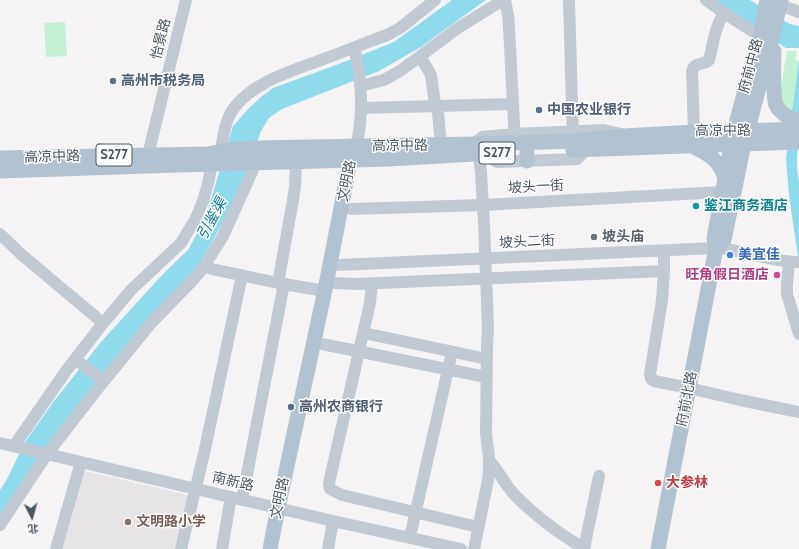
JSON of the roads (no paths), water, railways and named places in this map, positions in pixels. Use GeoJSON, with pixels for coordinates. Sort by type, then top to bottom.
{"type":"FeatureCollection","features":[{"type":"Feature","properties":{"kind":"main road","name":"府前中路"},"geometry":{"type":"LineString","coordinates":[[739,137],[774,3]]}},
{"type":"Feature","properties":{"kind":"main road"},"geometry":{"type":"LineString","coordinates":[[765,38],[774,47],[774,94],[776,104],[783,114],[790,118],[799,120]]}},
{"type":"Feature","properties":{"kind":"main road","name":"高凉中路"},"geometry":{"type":"LineString","coordinates":[[521,148],[545,138],[577,141],[692,139],[739,137],[799,129]]}},
{"type":"Feature","properties":{"kind":"main road","name":"高凉中路"},"geometry":{"type":"LineString","coordinates":[[0,171],[219,158],[254,158],[272,155],[355,156],[479,151],[521,148],[624,136],[692,139]]}},
{"type":"Feature","properties":{"kind":"main road","name":"高凉中路"},"geometry":{"type":"LineString","coordinates":[[739,137],[799,142]]}},
{"type":"Feature","properties":{"kind":"main road","name":"府前北路"},"geometry":{"type":"LineString","coordinates":[[658,549],[716,248],[714,238],[722,192],[725,177],[739,137]]}},
{"type":"Feature","properties":{"kind":"main road","name":"府前北路"},"geometry":{"type":"LineString","coordinates":[[716,248],[724,240],[739,137]]}},
{"type":"Feature","properties":{"kind":"main road"},"geometry":{"type":"LineString","coordinates":[[692,139],[714,158],[722,169],[725,177]]}},
{"type":"Feature","properties":{"kind":"main road","name":"高凉中路"},"geometry":{"type":"LineString","coordinates":[[272,155],[296,162],[441,145],[479,151]]}},
{"type":"Feature","properties":{"kind":"main road","name":"高凉中路"},"geometry":{"type":"LineString","coordinates":[[0,158],[208,154],[219,158]]}},
{"type":"Feature","properties":{"kind":"main road","name":"文明路"},"geometry":{"type":"LineString","coordinates":[[280,549],[283,509],[330,287],[339,265],[351,209],[356,182],[355,156]]}},
{"type":"Feature","properties":{"kind":"main road","name":"文明路"},"geometry":{"type":"LineString","coordinates":[[270,549],[283,509],[322,344],[346,182],[355,156]]}},
{"type":"Feature","properties":{"kind":"street","name":"怡景路"},"geometry":{"type":"LineString","coordinates":[[148,155],[186,0]]}},
{"type":"Feature","properties":{"kind":"street"},"geometry":{"type":"LineString","coordinates":[[16,447],[41,406],[77,361],[103,323],[131,290],[181,243],[196,218],[203,201],[208,183],[219,158],[222,140],[229,117],[234,108],[244,97],[272,79],[354,50],[387,35],[400,28],[435,0]]}},
{"type":"Feature","properties":{"kind":"street"},"geometry":{"type":"LineString","coordinates":[[360,83],[384,80],[400,71],[458,28],[504,0],[508,15],[513,104],[521,148],[482,137],[479,151],[482,173],[487,278],[488,329],[486,434],[489,460],[488,480],[474,549]]}},
{"type":"Feature","properties":{"kind":"street"},"geometry":{"type":"LineString","coordinates":[[569,0],[577,141]]}},
{"type":"Feature","properties":{"kind":"street"},"geometry":{"type":"LineString","coordinates":[[706,0],[765,38]]}},
{"type":"Feature","properties":{"kind":"street"},"geometry":{"type":"LineString","coordinates":[[774,3],[799,12]]}},
{"type":"Feature","properties":{"kind":"street"},"geometry":{"type":"LineString","coordinates":[[692,139],[693,68],[709,60],[719,20],[724,13]]}},
{"type":"Feature","properties":{"kind":"street"},"geometry":{"type":"LineString","coordinates":[[354,50],[360,83],[361,108],[360,129],[355,156]]}},
{"type":"Feature","properties":{"kind":"street"},"geometry":{"type":"LineString","coordinates":[[420,57],[431,76],[438,113],[441,145]]}},
{"type":"Feature","properties":{"kind":"street"},"geometry":{"type":"LineString","coordinates":[[361,108],[513,104]]}},
{"type":"Feature","properties":{"kind":"street"},"geometry":{"type":"LineString","coordinates":[[0,526],[44,454],[101,379],[204,266],[223,236],[254,158]]}},
{"type":"Feature","properties":{"kind":"street"},"geometry":{"type":"LineString","coordinates":[[222,549],[237,498],[278,318],[281,284],[295,186],[296,162]]}},
{"type":"Feature","properties":{"kind":"street","name":"坡头一街"},"geometry":{"type":"LineString","coordinates":[[351,209],[483,205],[722,192]]}},
{"type":"Feature","properties":{"kind":"street"},"geometry":{"type":"LineString","coordinates":[[0,234],[22,255],[103,323]]}},
{"type":"Feature","properties":{"kind":"street","name":"坡头二街"},"geometry":{"type":"LineString","coordinates":[[339,265],[716,248],[729,249],[794,262]]}},
{"type":"Feature","properties":{"kind":"street"},"geometry":{"type":"LineString","coordinates":[[664,251],[661,313],[650,377],[654,381],[799,412]]}},
{"type":"Feature","properties":{"kind":"street"},"geometry":{"type":"LineString","coordinates":[[794,262],[787,285],[787,294],[799,334]]}},
{"type":"Feature","properties":{"kind":"street"},"geometry":{"type":"LineString","coordinates":[[204,266],[281,284],[330,287],[372,283],[664,271]]}},
{"type":"Feature","properties":{"kind":"street"},"geometry":{"type":"LineString","coordinates":[[182,549],[242,275]]}},
{"type":"Feature","properties":{"kind":"street"},"geometry":{"type":"LineString","coordinates":[[372,283],[364,333],[332,469],[329,484],[330,488],[342,495],[478,527]]}},
{"type":"Feature","properties":{"kind":"street"},"geometry":{"type":"LineString","coordinates":[[364,333],[487,359]]}},
{"type":"Feature","properties":{"kind":"street"},"geometry":{"type":"LineString","coordinates":[[322,344],[486,377]]}},
{"type":"Feature","properties":{"kind":"street"},"geometry":{"type":"LineString","coordinates":[[410,538],[452,352]]}},
{"type":"Feature","properties":{"kind":"street"},"geometry":{"type":"LineString","coordinates":[[77,361],[101,379]]}},
{"type":"Feature","properties":{"kind":"street","name":"南新路"},"geometry":{"type":"LineString","coordinates":[[0,443],[333,521],[461,549]]}},
{"type":"Feature","properties":{"kind":"street"},"geometry":{"type":"LineString","coordinates":[[489,460],[513,493],[525,505],[556,530],[584,548],[599,476]]}},
{"type":"Feature","properties":{"kind":"street"},"geometry":{"type":"LineString","coordinates":[[56,549],[81,462]]}},
{"type":"Feature","properties":{"kind":"street"},"geometry":{"type":"LineString","coordinates":[[328,549],[333,521]]}},
{"type":"Feature","properties":{"kind":"water","name":"引鉴渠"},"geometry":{"type":"Polygon","coordinates":[[[452,0],[486,0],[421,47],[379,71],[282,109],[269,118],[261,131],[241,187],[226,217],[194,273],[0,520],[0,490],[25,442],[54,401],[101,342],[164,273],[188,250],[205,219],[233,126],[249,108],[273,88],[394,42],[452,0]]]}},
{"type":"Feature","properties":{"kind":"water"},"geometry":{"type":"Polygon","coordinates":[[[712,0],[750,0],[790,24],[799,26],[799,48],[786,48],[749,26],[712,0]]]}},
{"type":"Feature","properties":{"kind":"water"},"geometry":{"type":"Polygon","coordinates":[[[799,60],[799,136],[797,167],[799,182],[799,264],[789,195],[786,159],[799,60]]]}},
{"type":"Feature","properties":{"kind":"place","name":"高州市税务局"},"geometry":{"type":"Point","coordinates":[113,81]}},
{"type":"Feature","properties":{"kind":"place","name":"中国农业银行"},"geometry":{"type":"Point","coordinates":[539,110]}},
{"type":"Feature","properties":{"kind":"place","name":"鉴江商务酒店"},"geometry":{"type":"Point","coordinates":[696,206]}},
{"type":"Feature","properties":{"kind":"place","name":"坡头庙"},"geometry":{"type":"Point","coordinates":[594,237]}},
{"type":"Feature","properties":{"kind":"place","name":"美宜佳"},"geometry":{"type":"Point","coordinates":[730,255]}},
{"type":"Feature","properties":{"kind":"place","name":"旺角假日酒店"},"geometry":{"type":"Point","coordinates":[777,275]}},
{"type":"Feature","properties":{"kind":"place","name":"高州农商银行"},"geometry":{"type":"Point","coordinates":[291,407]}},
{"type":"Feature","properties":{"kind":"place","name":"大参林"},"geometry":{"type":"Point","coordinates":[658,483]}},
{"type":"Feature","properties":{"kind":"place","name":"文明路小学"},"geometry":{"type":"Point","coordinates":[128,522]}}]}
